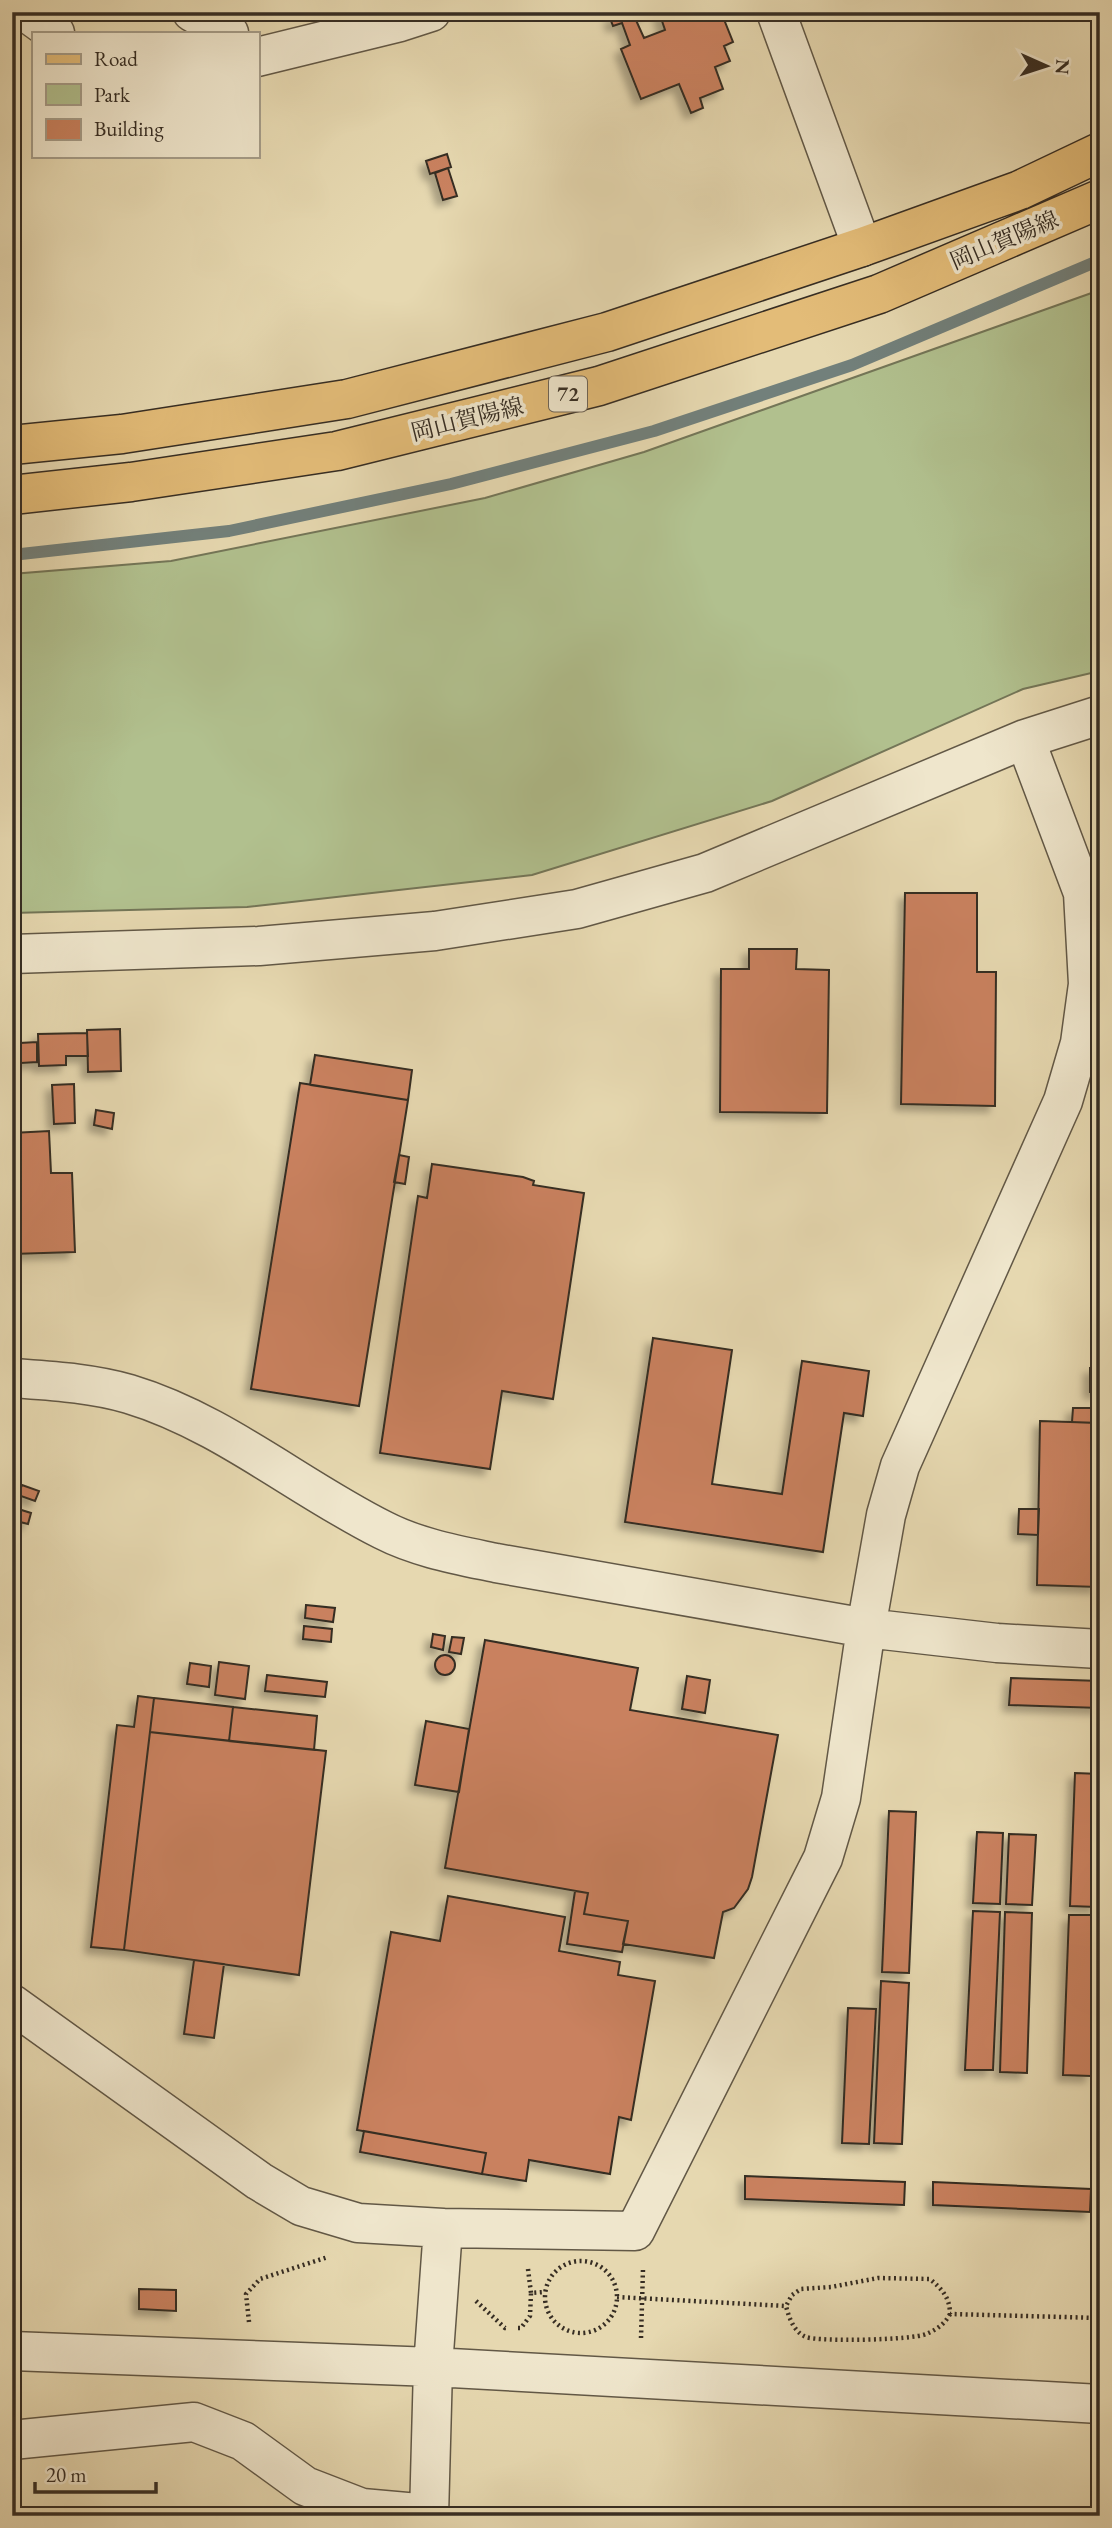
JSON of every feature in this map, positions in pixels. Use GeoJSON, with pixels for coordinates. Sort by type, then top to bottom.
{"type":"FeatureCollection","features":[{"type":"Feature","properties":{"kind":"main road","name":"岡山賀陽線"},"geometry":{"type":"LineString","coordinates":[[12,445],[122,434],[348,399],[607,332],[862,247],[1020,190],[1100,152]]}},
{"type":"Feature","properties":{"kind":"main road","name":"岡山賀陽線"},"geometry":{"type":"LineString","coordinates":[[12,495],[131,482],[337,451],[599,386],[879,294],[1100,200]]}},
{"type":"Feature","properties":{"kind":"street"},"geometry":{"type":"LineString","coordinates":[[26,12],[54,32]]}},
{"type":"Feature","properties":{"kind":"street"},"geometry":{"type":"LineString","coordinates":[[192,12],[227,32]]}},
{"type":"Feature","properties":{"kind":"street"},"geometry":{"type":"LineString","coordinates":[[261,52],[400,22],[431,12]]}},
{"type":"Feature","properties":{"kind":"street"},"geometry":{"type":"LineString","coordinates":[[776,12],[862,247]]}},
{"type":"Feature","properties":{"kind":"street"},"geometry":{"type":"LineString","coordinates":[[12,954],[259,946],[435,931],[577,909],[705,873],[1025,739],[1100,715]]}},
{"type":"Feature","properties":{"kind":"street"},"geometry":{"type":"LineString","coordinates":[[12,2004],[259,2181],[300,2206],[358,2223],[443,2228],[635,2231],[822,1858],[841,1798],[886,1515],[900,1466],[1063,1101],[1080,1043],[1088,984],[1083,894],[1025,739]]}},
{"type":"Feature","properties":{"kind":"street"},"geometry":{"type":"LineString","coordinates":[[12,1378],[75,1382],[128,1394],[167,1408],[207,1426],[384,1531],[439,1550],[496,1563],[866,1628],[997,1643],[1100,1649]]}},
{"type":"Feature","properties":{"kind":"street"},"geometry":{"type":"LineString","coordinates":[[12,2440],[194,2422],[243,2441],[305,2486],[362,2508],[429,2515],[433,2367],[443,2228]]}},
{"type":"Feature","properties":{"kind":"street"},"geometry":{"type":"LineString","coordinates":[[12,2351],[433,2367],[1100,2404]]}},
{"type":"Feature","properties":{"kind":"path"},"geometry":{"type":"LineString","coordinates":[[250,2333],[246,2294],[260,2278],[346,2252],[358,2223]]}},
{"type":"Feature","properties":{"kind":"path"},"geometry":{"type":"LineString","coordinates":[[635,2231],[643,2266],[640,2345]]}},
{"type":"Feature","properties":{"kind":"path"},"geometry":{"type":"LineString","coordinates":[[473,2298],[505,2328],[521,2328],[530,2316],[531,2293],[527,2259]]}},
{"type":"Feature","properties":{"kind":"path"},"geometry":{"type":"LineString","coordinates":[[577,2260],[601,2266],[610,2274],[617,2297],[615,2308],[601,2327],[591,2332],[578,2333],[567,2331],[550,2315],[545,2305],[544,2292],[555,2271],[565,2263],[577,2260]]}},
{"type":"Feature","properties":{"kind":"path"},"geometry":{"type":"LineString","coordinates":[[878,2278],[930,2279],[942,2289],[950,2305],[950,2314],[939,2327],[912,2338],[827,2340],[806,2337],[796,2330],[786,2306],[792,2295],[801,2289],[831,2287],[878,2278]]}},
{"type":"Feature","properties":{"kind":"path"},"geometry":{"type":"LineString","coordinates":[[531,2293],[544,2292]]}},
{"type":"Feature","properties":{"kind":"path"},"geometry":{"type":"LineString","coordinates":[[617,2297],[786,2306]]}},
{"type":"Feature","properties":{"kind":"path"},"geometry":{"type":"LineString","coordinates":[[950,2314],[1100,2318]]}},
{"type":"Feature","properties":{"kind":"green space"},"geometry":{"type":"Polygon","coordinates":[[[1100,290],[1100,671],[1023,689],[772,801],[532,875],[247,907],[12,913],[12,574],[171,561],[485,498],[644,452],[1100,290]]]}},
{"type":"Feature","properties":{"kind":"building"},"geometry":{"type":"Polygon","coordinates":[[[624,12],[650,12],[635,18],[644,38],[665,30],[659,12],[701,12],[702,16],[721,12],[733,42],[724,46],[730,61],[715,67],[723,89],[700,98],[703,108],[691,113],[679,84],[641,99],[621,49],[630,45],[622,23],[613,26],[610,18],[624,12]]]}},
{"type":"Feature","properties":{"kind":"building"},"geometry":{"type":"Polygon","coordinates":[[[447,154],[451,167],[430,174],[426,161],[447,154]]]}},
{"type":"Feature","properties":{"kind":"building"},"geometry":{"type":"Polygon","coordinates":[[[448,168],[457,196],[443,200],[435,173],[448,168]]]}},
{"type":"Feature","properties":{"kind":"building"},"geometry":{"type":"Polygon","coordinates":[[[905,893],[977,893],[977,972],[996,972],[995,1106],[901,1104],[905,893]]]}},
{"type":"Feature","properties":{"kind":"building"},"geometry":{"type":"Polygon","coordinates":[[[749,949],[797,949],[796,969],[829,970],[827,1113],[720,1112],[721,969],[749,969],[749,949]]]}},
{"type":"Feature","properties":{"kind":"building"},"geometry":{"type":"Polygon","coordinates":[[[120,1029],[121,1071],[88,1072],[87,1030],[120,1029]]]}},
{"type":"Feature","properties":{"kind":"building"},"geometry":{"type":"Polygon","coordinates":[[[87,1033],[88,1056],[66,1056],[66,1065],[39,1066],[38,1034],[87,1033]]]}},
{"type":"Feature","properties":{"kind":"building"},"geometry":{"type":"Polygon","coordinates":[[[37,1042],[37,1062],[21,1063],[20,1043],[37,1042]]]}},
{"type":"Feature","properties":{"kind":"building"},"geometry":{"type":"Polygon","coordinates":[[[315,1055],[412,1070],[408,1100],[310,1085],[315,1055]]]}},
{"type":"Feature","properties":{"kind":"building"},"geometry":{"type":"Polygon","coordinates":[[[300,1083],[408,1100],[359,1406],[251,1389],[300,1083]]]}},
{"type":"Feature","properties":{"kind":"building"},"geometry":{"type":"Polygon","coordinates":[[[74,1084],[75,1123],[54,1124],[52,1085],[74,1084]]]}},
{"type":"Feature","properties":{"kind":"building"},"geometry":{"type":"Polygon","coordinates":[[[96,1110],[114,1113],[112,1129],[94,1125],[96,1110]]]}},
{"type":"Feature","properties":{"kind":"building"},"geometry":{"type":"Polygon","coordinates":[[[49,1131],[51,1173],[72,1173],[75,1252],[12,1254],[12,1133],[49,1131]]]}},
{"type":"Feature","properties":{"kind":"building"},"geometry":{"type":"Polygon","coordinates":[[[399,1155],[409,1157],[405,1184],[394,1182],[399,1155]]]}},
{"type":"Feature","properties":{"kind":"building"},"geometry":{"type":"Polygon","coordinates":[[[432,1164],[523,1177],[534,1181],[533,1185],[584,1193],[553,1399],[502,1391],[490,1469],[380,1453],[418,1196],[427,1198],[432,1164]]]}},
{"type":"Feature","properties":{"kind":"building"},"geometry":{"type":"Polygon","coordinates":[[[653,1338],[732,1350],[712,1484],[782,1494],[802,1361],[869,1371],[863,1416],[844,1413],[823,1552],[625,1522],[653,1338]]]}},
{"type":"Feature","properties":{"kind":"building"},"geometry":{"type":"Polygon","coordinates":[[[1090,1368],[1100,1368],[1100,1392],[1090,1392],[1090,1368]]]}},
{"type":"Feature","properties":{"kind":"building"},"geometry":{"type":"Polygon","coordinates":[[[1073,1408],[1095,1408],[1095,1423],[1072,1422],[1073,1408]]]}},
{"type":"Feature","properties":{"kind":"building"},"geometry":{"type":"Polygon","coordinates":[[[1040,1421],[1100,1423],[1098,1587],[1037,1585],[1040,1421]]]}},
{"type":"Feature","properties":{"kind":"building"},"geometry":{"type":"Polygon","coordinates":[[[22,1485],[39,1491],[35,1501],[18,1495],[22,1485]]]}},
{"type":"Feature","properties":{"kind":"building"},"geometry":{"type":"Polygon","coordinates":[[[12,1507],[31,1513],[28,1524],[12,1520],[12,1507]]]}},
{"type":"Feature","properties":{"kind":"building"},"geometry":{"type":"Polygon","coordinates":[[[1019,1509],[1039,1509],[1038,1535],[1018,1534],[1019,1509]]]}},
{"type":"Feature","properties":{"kind":"building"},"geometry":{"type":"Polygon","coordinates":[[[306,1605],[335,1608],[333,1622],[305,1618],[306,1605]]]}},
{"type":"Feature","properties":{"kind":"building"},"geometry":{"type":"Polygon","coordinates":[[[304,1626],[332,1629],[331,1642],[303,1639],[304,1626]]]}},
{"type":"Feature","properties":{"kind":"building"},"geometry":{"type":"Polygon","coordinates":[[[433,1634],[445,1636],[443,1650],[431,1647],[433,1634]]]}},
{"type":"Feature","properties":{"kind":"building"},"geometry":{"type":"Polygon","coordinates":[[[452,1637],[464,1638],[461,1654],[449,1652],[452,1637]]]}},
{"type":"Feature","properties":{"kind":"building"},"geometry":{"type":"Polygon","coordinates":[[[485,1640],[638,1668],[630,1710],[778,1735],[752,1877],[748,1889],[734,1908],[723,1912],[714,1958],[623,1944],[628,1921],[584,1914],[588,1893],[445,1868],[485,1640]]]}},
{"type":"Feature","properties":{"kind":"building"},"geometry":{"type":"Polygon","coordinates":[[[445,1655],[452,1658],[455,1665],[452,1672],[445,1675],[438,1672],[435,1665],[438,1658],[445,1655]]]}},
{"type":"Feature","properties":{"kind":"building"},"geometry":{"type":"Polygon","coordinates":[[[219,1662],[249,1666],[245,1699],[215,1695],[219,1662]]]}},
{"type":"Feature","properties":{"kind":"building"},"geometry":{"type":"Polygon","coordinates":[[[190,1663],[211,1666],[209,1687],[187,1684],[190,1663]]]}},
{"type":"Feature","properties":{"kind":"building"},"geometry":{"type":"Polygon","coordinates":[[[267,1675],[327,1682],[325,1697],[265,1691],[267,1675]]]}},
{"type":"Feature","properties":{"kind":"building"},"geometry":{"type":"Polygon","coordinates":[[[687,1676],[710,1680],[705,1713],[682,1709],[687,1676]]]}},
{"type":"Feature","properties":{"kind":"building"},"geometry":{"type":"Polygon","coordinates":[[[1011,1678],[1100,1681],[1100,1708],[1009,1705],[1011,1678]]]}},
{"type":"Feature","properties":{"kind":"building"},"geometry":{"type":"Polygon","coordinates":[[[138,1696],[154,1698],[124,1950],[91,1947],[117,1725],[134,1727],[138,1696]]]}},
{"type":"Feature","properties":{"kind":"building"},"geometry":{"type":"Polygon","coordinates":[[[154,1698],[233,1707],[229,1741],[150,1732],[154,1698]]]}},
{"type":"Feature","properties":{"kind":"building"},"geometry":{"type":"Polygon","coordinates":[[[233,1707],[317,1716],[314,1750],[229,1741],[233,1707]]]}},
{"type":"Feature","properties":{"kind":"building"},"geometry":{"type":"Polygon","coordinates":[[[426,1721],[469,1729],[459,1792],[415,1785],[426,1721]]]}},
{"type":"Feature","properties":{"kind":"building"},"geometry":{"type":"Polygon","coordinates":[[[150,1732],[326,1751],[299,1975],[124,1950],[150,1732]]]}},
{"type":"Feature","properties":{"kind":"building"},"geometry":{"type":"Polygon","coordinates":[[[1075,1773],[1100,1774],[1097,1907],[1070,1906],[1075,1773]]]}},
{"type":"Feature","properties":{"kind":"building"},"geometry":{"type":"Polygon","coordinates":[[[889,1811],[916,1812],[909,1973],[882,1972],[889,1811]]]}},
{"type":"Feature","properties":{"kind":"building"},"geometry":{"type":"Polygon","coordinates":[[[977,1832],[1003,1833],[1000,1904],[973,1903],[977,1832]]]}},
{"type":"Feature","properties":{"kind":"building"},"geometry":{"type":"Polygon","coordinates":[[[1009,1834],[1036,1835],[1032,1905],[1006,1904],[1009,1834]]]}},
{"type":"Feature","properties":{"kind":"building"},"geometry":{"type":"Polygon","coordinates":[[[575,1891],[588,1893],[584,1914],[628,1921],[622,1952],[567,1944],[575,1891]]]}},
{"type":"Feature","properties":{"kind":"building"},"geometry":{"type":"Polygon","coordinates":[[[448,1896],[565,1917],[559,1951],[620,1962],[618,1975],[655,1981],[631,2120],[619,2117],[610,2174],[529,2160],[526,2181],[482,2174],[486,2153],[357,2130],[391,1932],[440,1941],[448,1896]]]}},
{"type":"Feature","properties":{"kind":"building"},"geometry":{"type":"Polygon","coordinates":[[[973,1911],[1000,1912],[993,2070],[965,2070],[973,1911]]]}},
{"type":"Feature","properties":{"kind":"building"},"geometry":{"type":"Polygon","coordinates":[[[1005,1912],[1032,1913],[1027,2073],[1000,2072],[1005,1912]]]}},
{"type":"Feature","properties":{"kind":"building"},"geometry":{"type":"Polygon","coordinates":[[[1069,1915],[1097,1915],[1091,2076],[1063,2075],[1069,1915]]]}},
{"type":"Feature","properties":{"kind":"building"},"geometry":{"type":"Polygon","coordinates":[[[194,1960],[224,1964],[214,2038],[184,2034],[194,1960]]]}},
{"type":"Feature","properties":{"kind":"building"},"geometry":{"type":"Polygon","coordinates":[[[881,1981],[909,1983],[902,2144],[874,2143],[881,1981]]]}},
{"type":"Feature","properties":{"kind":"building"},"geometry":{"type":"Polygon","coordinates":[[[848,2008],[876,2009],[869,2144],[842,2143],[848,2008]]]}},
{"type":"Feature","properties":{"kind":"building"},"geometry":{"type":"Polygon","coordinates":[[[364,2131],[486,2153],[482,2174],[360,2152],[364,2131]]]}},
{"type":"Feature","properties":{"kind":"building"},"geometry":{"type":"Polygon","coordinates":[[[745,2176],[905,2182],[904,2205],[745,2199],[745,2176]]]}},
{"type":"Feature","properties":{"kind":"building"},"geometry":{"type":"Polygon","coordinates":[[[933,2182],[1091,2189],[1090,2212],[933,2205],[933,2182]]]}},
{"type":"Feature","properties":{"kind":"building"},"geometry":{"type":"Polygon","coordinates":[[[139,2289],[176,2290],[176,2311],[139,2309],[139,2289]]]}},
{"type":"Feature","properties":{"kind":"waterway"},"geometry":{"type":"LineString","coordinates":[[12,555],[229,531],[451,484],[654,431],[852,365],[1100,260]]}}]}
